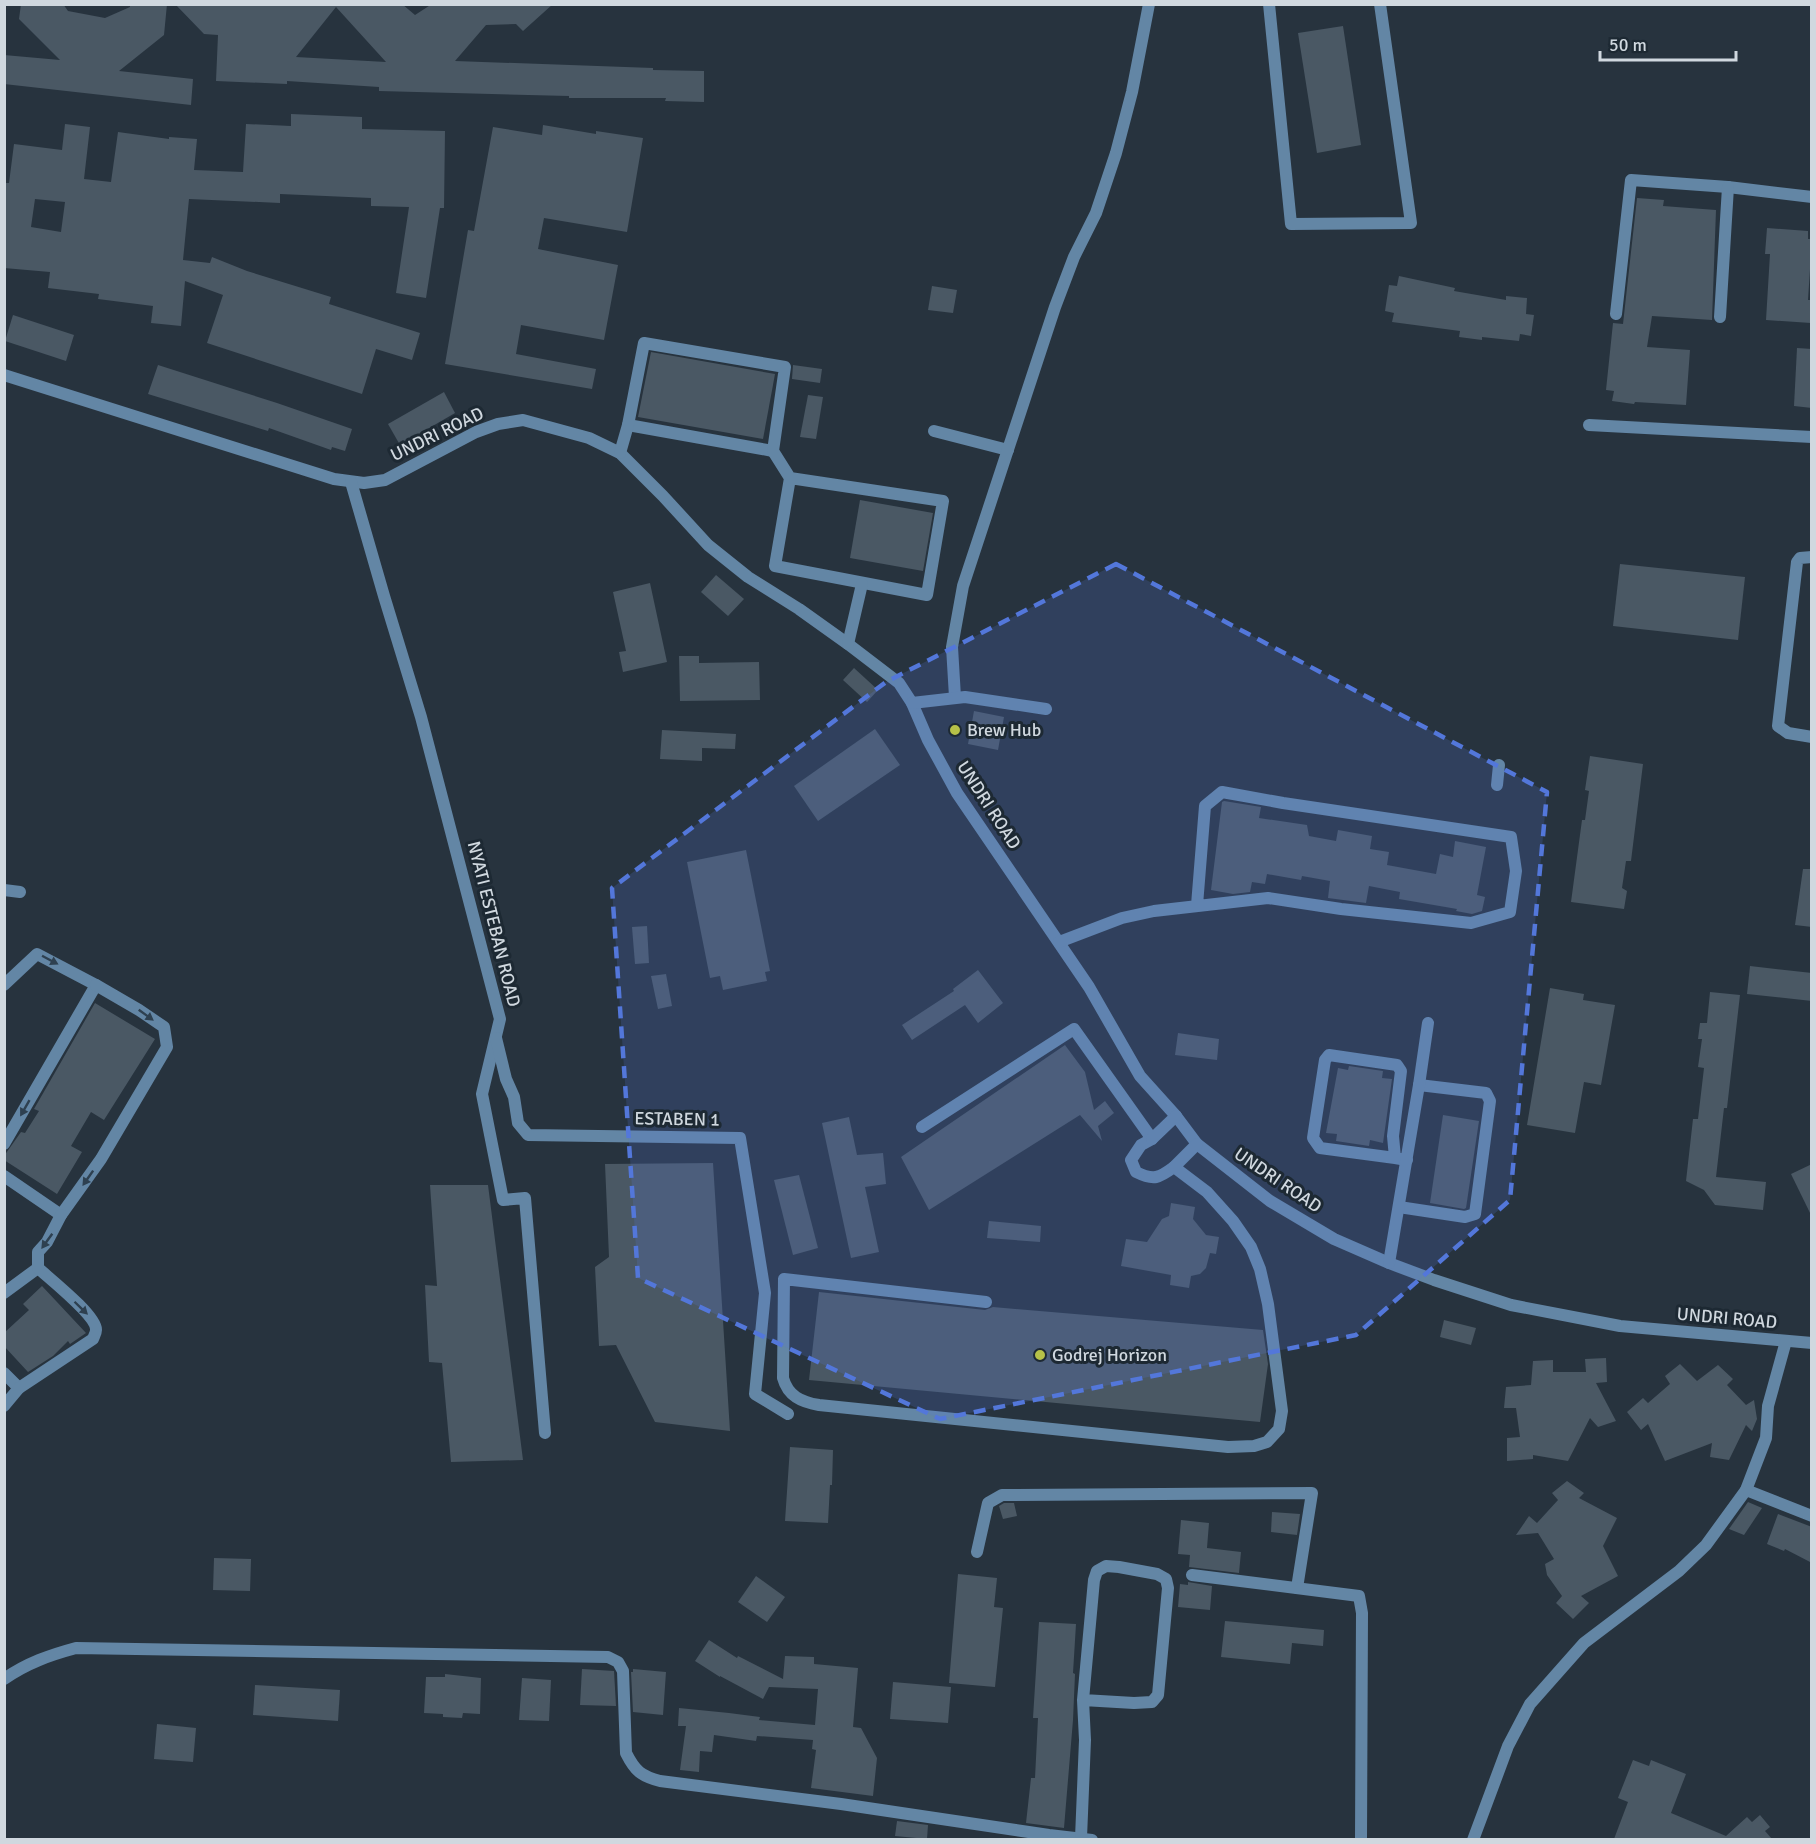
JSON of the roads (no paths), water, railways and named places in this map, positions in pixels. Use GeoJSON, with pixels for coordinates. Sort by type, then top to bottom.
{"type":"FeatureCollection","features":[{"type":"Feature","properties":{"kind":"street"},"geometry":{"type":"LineString","coordinates":[[955,697],[952,647],[963,586],[1055,307],[1074,257],[1096,213],[1116,153],[1132,92],[1149,4]]}},
{"type":"Feature","properties":{"kind":"street"},"geometry":{"type":"LineString","coordinates":[[1269,4],[1291,224],[1411,223],[1380,4]]}},
{"type":"Feature","properties":{"kind":"street"},"geometry":{"type":"LineString","coordinates":[[1616,314],[1631,180],[1728,187],[1812,197]]}},
{"type":"Feature","properties":{"kind":"street"},"geometry":{"type":"LineString","coordinates":[[1720,317],[1728,187]]}},
{"type":"Feature","properties":{"kind":"street"},"geometry":{"type":"LineString","coordinates":[[620,453],[628,425],[644,343],[785,367],[773,451],[790,478],[775,566],[927,595],[943,501],[790,478]]}},
{"type":"Feature","properties":{"kind":"street","name":"UNDRI ROAD"},"geometry":{"type":"LineString","coordinates":[[4,375],[334,479],[351,482],[385,480],[476,432],[498,424],[523,420],[589,438],[620,453],[708,545],[748,577],[800,609],[898,683],[912,703],[928,740],[957,793],[1089,987],[1140,1076],[1176,1116],[1197,1144],[1270,1201],[1334,1239],[1389,1263],[1511,1305],[1620,1326],[1812,1343]]}},
{"type":"Feature","properties":{"kind":"street"},"geometry":{"type":"LineString","coordinates":[[628,425],[773,451]]}},
{"type":"Feature","properties":{"kind":"street"},"geometry":{"type":"LineString","coordinates":[[1589,425],[1812,437]]}},
{"type":"Feature","properties":{"kind":"street"},"geometry":{"type":"LineString","coordinates":[[934,431],[1008,450]]}},
{"type":"Feature","properties":{"kind":"street","name":"NYATI ESTEBAN ROAD"},"geometry":{"type":"LineString","coordinates":[[351,482],[421,717],[500,1019],[482,1094],[502,1200],[525,1198],[545,1433]]}},
{"type":"Feature","properties":{"kind":"street"},"geometry":{"type":"LineString","coordinates":[[1812,556],[1800,558],[1797,562],[1778,726],[1788,734],[1812,737]]}},
{"type":"Feature","properties":{"kind":"street"},"geometry":{"type":"LineString","coordinates":[[848,644],[862,584]]}},
{"type":"Feature","properties":{"kind":"street"},"geometry":{"type":"LineString","coordinates":[[912,703],[965,697],[1046,709]]}},
{"type":"Feature","properties":{"kind":"street"},"geometry":{"type":"LineString","coordinates":[[1497,785],[1499,765]]}},
{"type":"Feature","properties":{"kind":"street"},"geometry":{"type":"LineString","coordinates":[[1059,942],[1122,918],[1154,911],[1268,898],[1341,909],[1471,923],[1510,912],[1516,871],[1511,837],[1222,792],[1205,806],[1197,905]]}},
{"type":"Feature","properties":{"kind":"street"},"geometry":{"type":"LineString","coordinates":[[4,890],[20,892]]}},
{"type":"Feature","properties":{"kind":"street"},"geometry":{"type":"LineString","coordinates":[[4,985],[38,954],[96,985],[164,1027],[167,1047],[101,1159],[61,1215],[47,1242],[38,1252],[38,1268],[87,1313],[94,1323],[96,1330],[93,1339],[20,1388],[4,1406]]}},
{"type":"Feature","properties":{"kind":"street"},"geometry":{"type":"LineString","coordinates":[[4,1144],[96,985]]}},
{"type":"Feature","properties":{"kind":"street"},"geometry":{"type":"LineString","coordinates":[[1389,1263],[1399,1207],[1401,1159],[1419,1085],[1428,1023]]}},
{"type":"Feature","properties":{"kind":"street"},"geometry":{"type":"LineString","coordinates":[[922,1127],[1074,1029],[1152,1139]]}},
{"type":"Feature","properties":{"kind":"street","name":"ESTABEN 1"},"geometry":{"type":"LineString","coordinates":[[495,1037],[506,1079],[514,1097],[518,1123],[528,1135],[740,1138],[765,1293],[755,1395],[788,1414]]}},
{"type":"Feature","properties":{"kind":"street"},"geometry":{"type":"LineString","coordinates":[[1329,1055],[1397,1065],[1401,1071],[1393,1136],[1401,1159],[1320,1148],[1313,1138],[1325,1060],[1329,1055]]}},
{"type":"Feature","properties":{"kind":"street"},"geometry":{"type":"LineString","coordinates":[[1399,1207],[1465,1217],[1475,1214],[1490,1101],[1486,1093],[1419,1085]]}},
{"type":"Feature","properties":{"kind":"street"},"geometry":{"type":"LineString","coordinates":[[1176,1116],[1152,1139],[1141,1145],[1131,1160],[1136,1172],[1147,1178],[1160,1177],[1174,1167],[1197,1144]]}},
{"type":"Feature","properties":{"kind":"street"},"geometry":{"type":"LineString","coordinates":[[986,1302],[784,1279],[783,1377],[785,1385],[795,1397],[819,1405],[1228,1447],[1254,1446],[1267,1442],[1279,1429],[1282,1411],[1268,1304],[1260,1269],[1251,1247],[1233,1221],[1207,1192],[1174,1167]]}},
{"type":"Feature","properties":{"kind":"street"},"geometry":{"type":"LineString","coordinates":[[4,1176],[61,1215]]}},
{"type":"Feature","properties":{"kind":"street"},"geometry":{"type":"LineString","coordinates":[[4,1293],[38,1268]]}},
{"type":"Feature","properties":{"kind":"street"},"geometry":{"type":"LineString","coordinates":[[1473,1839],[1508,1746],[1530,1704],[1584,1643],[1679,1571],[1706,1545],[1746,1490],[1766,1438],[1768,1406],[1786,1341]]}},
{"type":"Feature","properties":{"kind":"street"},"geometry":{"type":"LineString","coordinates":[[4,1373],[20,1388]]}},
{"type":"Feature","properties":{"kind":"street"},"geometry":{"type":"LineString","coordinates":[[1746,1490],[1812,1516]]}},
{"type":"Feature","properties":{"kind":"street"},"geometry":{"type":"LineString","coordinates":[[977,1552],[988,1503],[1002,1495],[1312,1493],[1298,1588]]}},
{"type":"Feature","properties":{"kind":"street"},"geometry":{"type":"LineString","coordinates":[[4,1678],[20,1668],[51,1655],[76,1648],[608,1657],[618,1662],[623,1671],[626,1753],[643,1776],[660,1781],[841,1804],[1049,1837],[1087,1839],[1086,1740],[1083,1700],[1094,1580],[1097,1571],[1106,1566],[1157,1574],[1166,1579],[1168,1588],[1158,1695],[1152,1702],[1083,1700]]}},
{"type":"Feature","properties":{"kind":"street"},"geometry":{"type":"LineString","coordinates":[[1192,1575],[1359,1596],[1362,1613],[1361,1839]]}},
{"type":"Feature","properties":{"kind":"place","name":"Brew Hub"},"geometry":{"type":"Point","coordinates":[955,730]}},
{"type":"Feature","properties":{"kind":"place","name":"Godrej Horizon"},"geometry":{"type":"Point","coordinates":[1040,1355]}}]}
